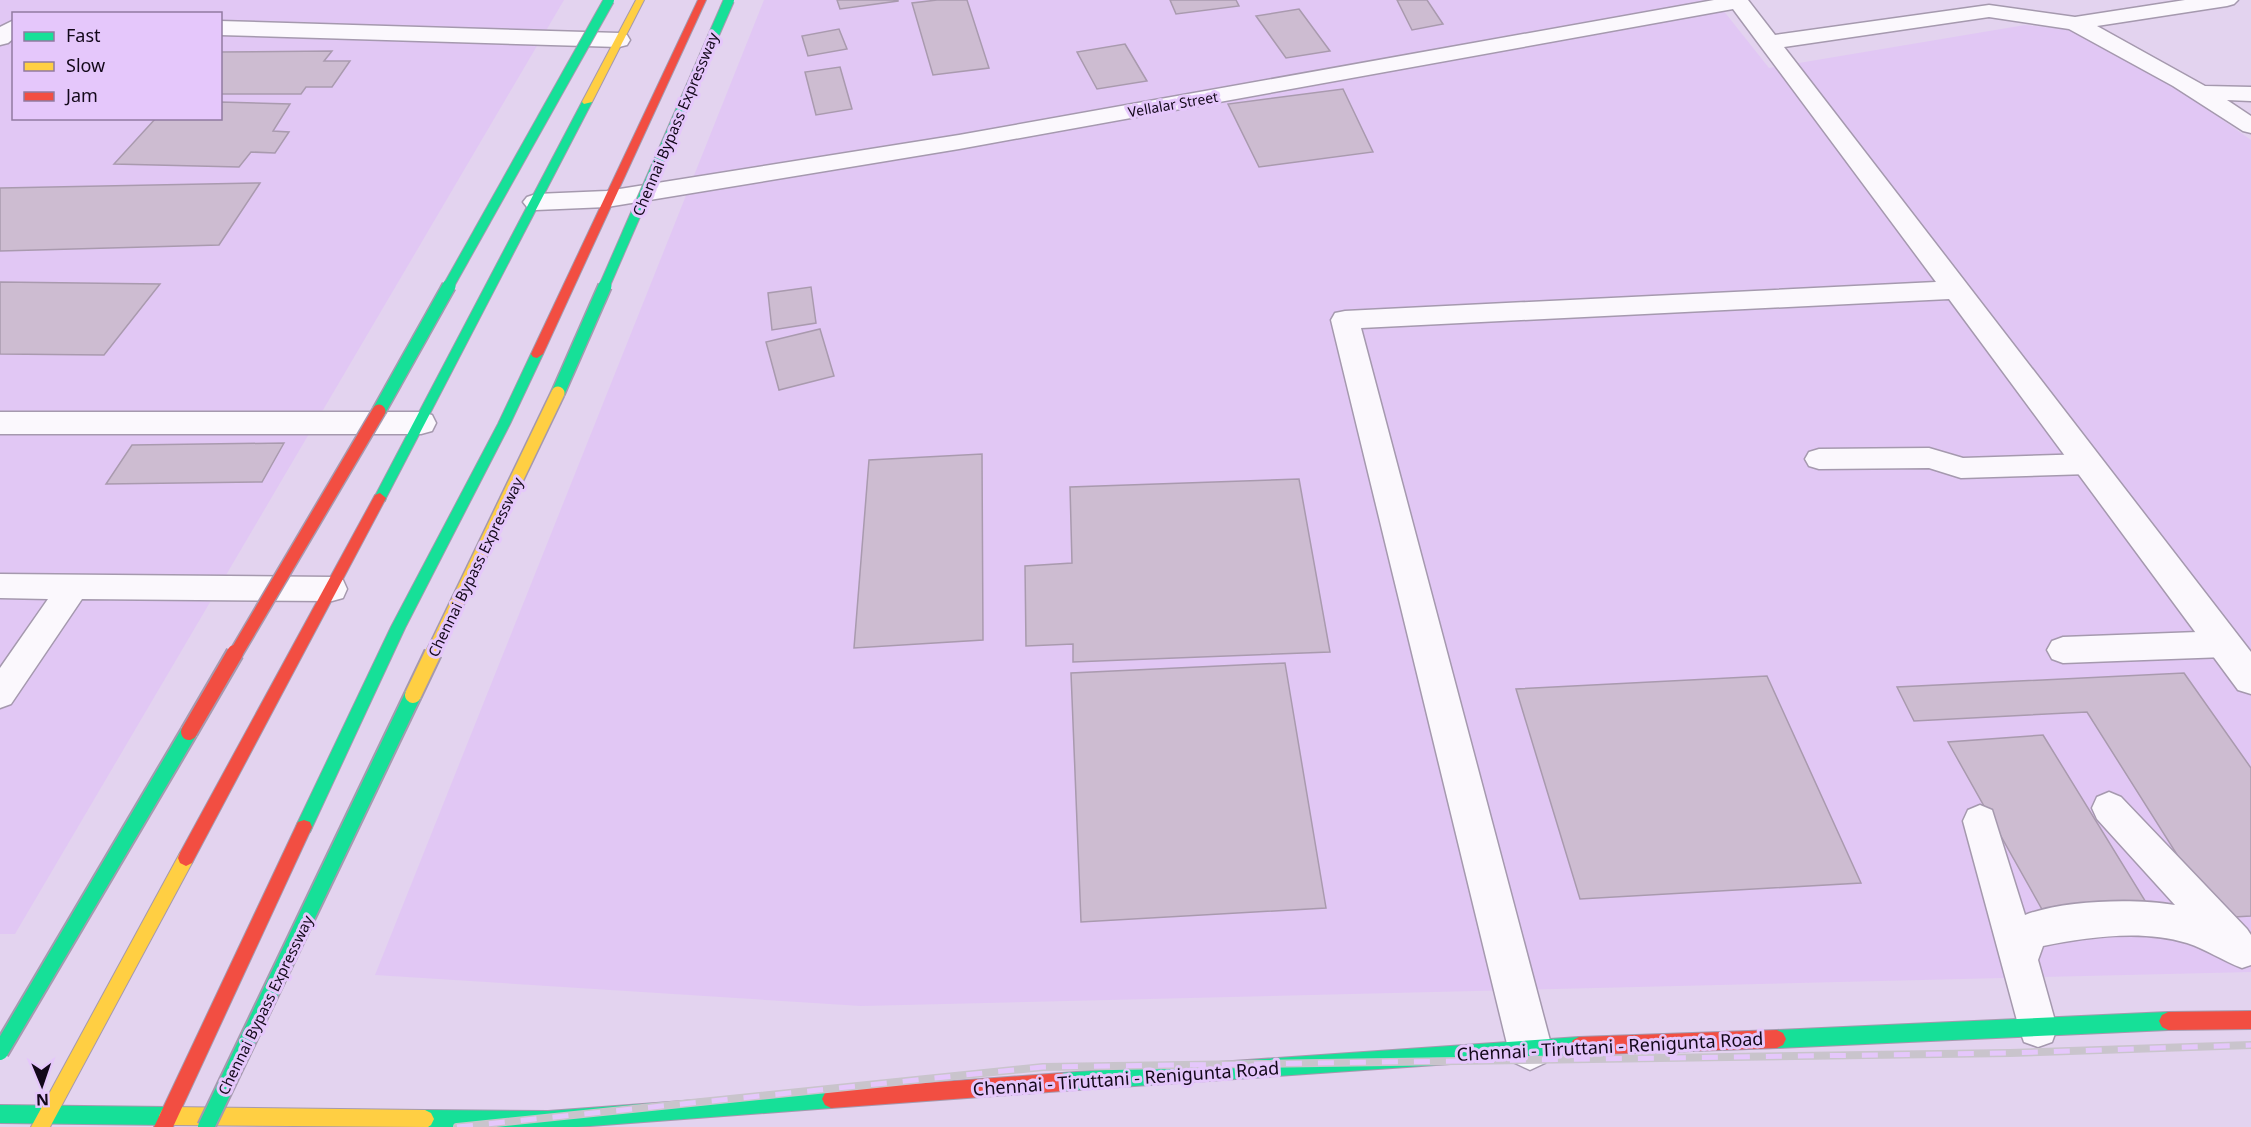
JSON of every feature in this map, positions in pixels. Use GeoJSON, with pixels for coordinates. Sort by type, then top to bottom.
{"type":"FeatureCollection","features":[{"type":"Feature","properties":{"kind":"main road"},"geometry":{"type":"LineString","coordinates":[[0,1052],[395,383],[609,0]]}},
{"type":"Feature","properties":{"kind":"main road"},"geometry":{"type":"LineString","coordinates":[[40,1127],[421,423],[640,0]]}},
{"type":"Feature","properties":{"kind":"main road"},"geometry":{"type":"LineString","coordinates":[[166,1121],[398,627],[504,424],[607,199],[702,0]]}},
{"type":"Feature","properties":{"kind":"main road","name":"Chennai Bypass Expressway"},"geometry":{"type":"LineString","coordinates":[[206,1127],[563,383],[729,0]]}},
{"type":"Feature","properties":{"kind":"main road","name":"Chennai - Tiruttani - Renigunta Road"},"geometry":{"type":"LineString","coordinates":[[0,1114],[47,1114],[166,1121],[548,1120],[1530,1048],[2137,1022],[2251,1020]]}},
{"type":"Feature","properties":{"kind":"street"},"geometry":{"type":"LineString","coordinates":[[1769,43],[1989,11],[2075,23],[2227,0]]}},
{"type":"Feature","properties":{"kind":"street"},"geometry":{"type":"LineString","coordinates":[[1737,1],[2251,679]]}},
{"type":"Feature","properties":{"kind":"street","name":"Vellalar Street"},"geometry":{"type":"LineString","coordinates":[[536,202],[607,199],[959,142],[1737,1]]}},
{"type":"Feature","properties":{"kind":"street"},"geometry":{"type":"LineString","coordinates":[[2075,23],[2200,93],[2251,126]]}},
{"type":"Feature","properties":{"kind":"street"},"geometry":{"type":"LineString","coordinates":[[0,38],[12,28]]}},
{"type":"Feature","properties":{"kind":"street"},"geometry":{"type":"LineString","coordinates":[[222,28],[620,40]]}},
{"type":"Feature","properties":{"kind":"street"},"geometry":{"type":"LineString","coordinates":[[2200,93],[2251,94]]}},
{"type":"Feature","properties":{"kind":"street"},"geometry":{"type":"LineString","coordinates":[[1530,1048],[1345,320],[1957,290]]}},
{"type":"Feature","properties":{"kind":"street"},"geometry":{"type":"LineString","coordinates":[[0,423],[421,423]]}},
{"type":"Feature","properties":{"kind":"lane"},"geometry":{"type":"LineString","coordinates":[[1819,459],[1929,458],[1961,468],[2089,464]]}},
{"type":"Feature","properties":{"kind":"lane"},"geometry":{"type":"LineString","coordinates":[[0,586],[332,589]]}},
{"type":"Feature","properties":{"kind":"lane"},"geometry":{"type":"LineString","coordinates":[[0,694],[73,587]]}},
{"type":"Feature","properties":{"kind":"lane"},"geometry":{"type":"LineString","coordinates":[[2063,650],[2225,644]]}},
{"type":"Feature","properties":{"kind":"lane"},"geometry":{"type":"LineString","coordinates":[[2109,808],[2247,956]]}},
{"type":"Feature","properties":{"kind":"lane"},"geometry":{"type":"LineString","coordinates":[[1980,821],[2038,1028]]}},
{"type":"Feature","properties":{"kind":"lane"},"geometry":{"type":"LineString","coordinates":[[2019,960],[2031,931],[2058,925],[2146,919],[2179,923],[2247,956]]}},
{"type":"Feature","properties":{"kind":"shaded area"},"geometry":{"type":"Polygon","coordinates":[[[0,0],[564,0],[15,934],[0,934],[0,0]]]}},
{"type":"Feature","properties":{"kind":"shaded area"},"geometry":{"type":"Polygon","coordinates":[[[764,0],[1715,0],[1769,68],[2025,25],[2099,33],[2251,140],[2251,972],[861,1006],[375,975],[764,0]]]}},
{"type":"Feature","properties":{"kind":"building"},"geometry":{"type":"Polygon","coordinates":[[[837,0],[898,0],[898,1],[840,9],[837,0]]]}},
{"type":"Feature","properties":{"kind":"building"},"geometry":{"type":"Polygon","coordinates":[[[967,0],[989,68],[933,75],[912,3],[967,0]]]}},
{"type":"Feature","properties":{"kind":"building"},"geometry":{"type":"Polygon","coordinates":[[[1170,0],[1236,0],[1239,6],[1176,14],[1170,0]]]}},
{"type":"Feature","properties":{"kind":"building"},"geometry":{"type":"Polygon","coordinates":[[[1397,0],[1427,0],[1443,24],[1412,30],[1397,0]]]}},
{"type":"Feature","properties":{"kind":"building"},"geometry":{"type":"Polygon","coordinates":[[[1299,9],[1330,51],[1286,58],[1256,16],[1299,9]]]}},
{"type":"Feature","properties":{"kind":"building"},"geometry":{"type":"Polygon","coordinates":[[[839,29],[847,49],[808,56],[802,36],[839,29]]]}},
{"type":"Feature","properties":{"kind":"building"},"geometry":{"type":"Polygon","coordinates":[[[1125,44],[1147,81],[1097,89],[1077,52],[1125,44]]]}},
{"type":"Feature","properties":{"kind":"building"},"geometry":{"type":"Polygon","coordinates":[[[332,51],[324,61],[350,61],[332,87],[306,87],[301,94],[222,94],[222,52],[332,51]]]}},
{"type":"Feature","properties":{"kind":"building"},"geometry":{"type":"Polygon","coordinates":[[[840,67],[852,109],[816,115],[805,72],[840,67]]]}},
{"type":"Feature","properties":{"kind":"building"},"geometry":{"type":"Polygon","coordinates":[[[1343,89],[1373,152],[1259,167],[1228,104],[1343,89]]]}},
{"type":"Feature","properties":{"kind":"building"},"geometry":{"type":"Polygon","coordinates":[[[222,102],[290,104],[273,131],[289,132],[275,153],[251,152],[239,167],[114,164],[154,120],[222,120],[222,102]]]}},
{"type":"Feature","properties":{"kind":"building"},"geometry":{"type":"Polygon","coordinates":[[[260,183],[219,245],[0,251],[0,188],[260,183]]]}},
{"type":"Feature","properties":{"kind":"building"},"geometry":{"type":"Polygon","coordinates":[[[0,282],[160,284],[104,355],[0,354],[0,282]]]}},
{"type":"Feature","properties":{"kind":"building"},"geometry":{"type":"Polygon","coordinates":[[[811,287],[816,323],[772,330],[768,293],[811,287]]]}},
{"type":"Feature","properties":{"kind":"building"},"geometry":{"type":"Polygon","coordinates":[[[820,329],[834,376],[779,390],[766,342],[820,329]]]}},
{"type":"Feature","properties":{"kind":"building"},"geometry":{"type":"Polygon","coordinates":[[[284,443],[262,482],[106,484],[132,445],[284,443]]]}},
{"type":"Feature","properties":{"kind":"building"},"geometry":{"type":"Polygon","coordinates":[[[982,454],[983,640],[854,648],[869,460],[982,454]]]}},
{"type":"Feature","properties":{"kind":"building"},"geometry":{"type":"Polygon","coordinates":[[[1299,479],[1330,652],[1073,662],[1073,644],[1026,646],[1025,566],[1072,563],[1070,487],[1299,479]]]}},
{"type":"Feature","properties":{"kind":"building"},"geometry":{"type":"Polygon","coordinates":[[[1285,663],[1326,908],[1081,922],[1071,673],[1285,663]]]}},
{"type":"Feature","properties":{"kind":"building"},"geometry":{"type":"Polygon","coordinates":[[[2184,673],[2251,768],[2251,916],[2217,918],[2087,712],[1914,721],[1897,687],[2184,673]]]}},
{"type":"Feature","properties":{"kind":"building"},"geometry":{"type":"Polygon","coordinates":[[[1767,676],[1861,883],[1580,899],[1516,689],[1767,676]]]}},
{"type":"Feature","properties":{"kind":"building"},"geometry":{"type":"Polygon","coordinates":[[[2043,735],[2152,912],[2048,920],[1948,742],[2043,735]]]}},
{"type":"Feature","properties":{"kind":"railway"},"geometry":{"type":"LineString","coordinates":[[457,1127],[1043,1067],[2010,1053],[2251,1045]]}},
{"type":"Feature","properties":{"kind":"traffic: fast"},"geometry":{"type":"LineString","coordinates":[[379,411],[609,0]]}},
{"type":"Feature","properties":{"kind":"traffic: fast"},"geometry":{"type":"LineString","coordinates":[[558,393],[729,0]]}},
{"type":"Feature","properties":{"kind":"traffic: fast"},"geometry":{"type":"LineString","coordinates":[[380,498],[587,102]]}},
{"type":"Feature","properties":{"kind":"traffic: fast"},"geometry":{"type":"LineString","coordinates":[[304,827],[398,627],[504,424],[537,354]]}},
{"type":"Feature","properties":{"kind":"traffic: fast"},"geometry":{"type":"LineString","coordinates":[[206,1127],[413,695]]}},
{"type":"Feature","properties":{"kind":"traffic: fast"},"geometry":{"type":"LineString","coordinates":[[0,1052],[189,732]]}},
{"type":"Feature","properties":{"kind":"traffic: fast"},"geometry":{"type":"LineString","coordinates":[[1777,1039],[2168,1021]]}},
{"type":"Feature","properties":{"kind":"traffic: fast"},"geometry":{"type":"LineString","coordinates":[[1062,1082],[1579,1046]]}},
{"type":"Feature","properties":{"kind":"traffic: fast"},"geometry":{"type":"LineString","coordinates":[[425,1119],[548,1120],[831,1099]]}},
{"type":"Feature","properties":{"kind":"traffic: fast"},"geometry":{"type":"LineString","coordinates":[[0,1114],[168,1116]]}},
{"type":"Feature","properties":{"kind":"traffic: slow"},"geometry":{"type":"LineString","coordinates":[[587,102],[640,0]]}},
{"type":"Feature","properties":{"kind":"traffic: slow"},"geometry":{"type":"LineString","coordinates":[[413,695],[558,393]]}},
{"type":"Feature","properties":{"kind":"traffic: slow"},"geometry":{"type":"LineString","coordinates":[[40,1127],[186,858]]}},
{"type":"Feature","properties":{"kind":"traffic: slow"},"geometry":{"type":"LineString","coordinates":[[168,1116],[425,1119]]}},
{"type":"Feature","properties":{"kind":"traffic: jam"},"geometry":{"type":"LineString","coordinates":[[537,354],[702,0]]}},
{"type":"Feature","properties":{"kind":"traffic: jam"},"geometry":{"type":"LineString","coordinates":[[189,732],[379,411]]}},
{"type":"Feature","properties":{"kind":"traffic: jam"},"geometry":{"type":"LineString","coordinates":[[186,858],[380,498]]}},
{"type":"Feature","properties":{"kind":"traffic: jam"},"geometry":{"type":"LineString","coordinates":[[163,1127],[304,827]]}},
{"type":"Feature","properties":{"kind":"traffic: jam"},"geometry":{"type":"LineString","coordinates":[[2168,1021],[2251,1020]]}},
{"type":"Feature","properties":{"kind":"traffic: jam"},"geometry":{"type":"LineString","coordinates":[[1579,1046],[1777,1039]]}},
{"type":"Feature","properties":{"kind":"traffic: jam"},"geometry":{"type":"LineString","coordinates":[[831,1099],[1062,1082]]}}]}
